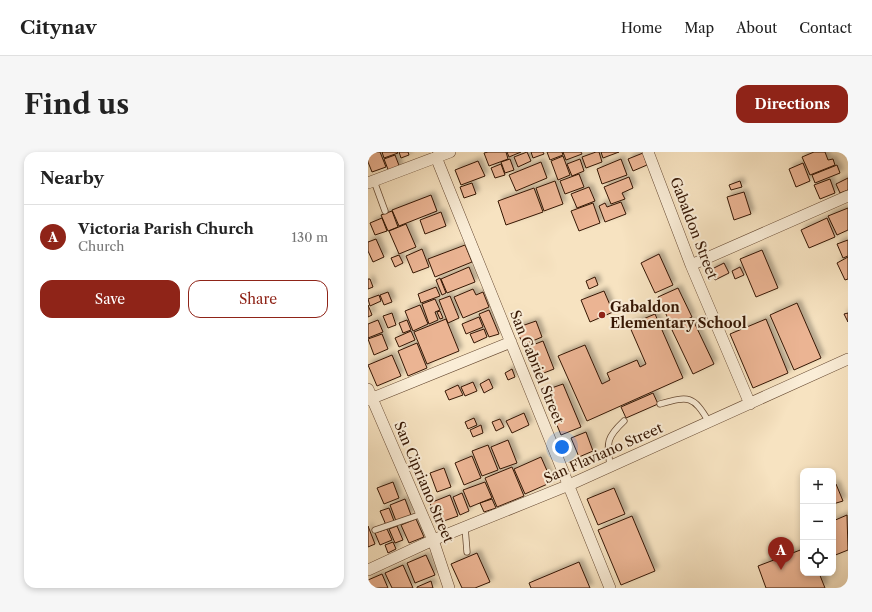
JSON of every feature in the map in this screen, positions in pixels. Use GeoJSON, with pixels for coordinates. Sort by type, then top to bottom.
{"type":"FeatureCollection","features":[{"type":"Feature","properties":{"kind":"street"},"geometry":{"type":"LineString","coordinates":[[371,182],[450,152]]}},
{"type":"Feature","properties":{"kind":"street","name":"Gabaldon Street"},"geometry":{"type":"LineString","coordinates":[[648,152],[691,264],[750,404]]}},
{"type":"Feature","properties":{"kind":"street","name":"San Gabriel Street"},"geometry":{"type":"LineString","coordinates":[[436,157],[610,588]]}},
{"type":"Feature","properties":{"kind":"street"},"geometry":{"type":"LineString","coordinates":[[691,264],[848,196]]}},
{"type":"Feature","properties":{"kind":"street"},"geometry":{"type":"LineString","coordinates":[[369,396],[511,342]]}},
{"type":"Feature","properties":{"kind":"street","name":"San Flaviano Street"},"geometry":{"type":"LineString","coordinates":[[368,570],[433,540],[569,485],[848,359]]}},
{"type":"Feature","properties":{"kind":"street","name":"San Cipriano Street"},"geometry":{"type":"LineString","coordinates":[[369,396],[433,540],[450,588]]}},
{"type":"Feature","properties":{"kind":"lane"},"geometry":{"type":"LineString","coordinates":[[371,182],[385,211]]}},
{"type":"Feature","properties":{"kind":"lane"},"geometry":{"type":"LineString","coordinates":[[660,404],[682,398],[689,399],[699,406],[709,422]]}},
{"type":"Feature","properties":{"kind":"lane"},"geometry":{"type":"LineString","coordinates":[[610,466],[607,445],[612,432],[624,421]]}},
{"type":"Feature","properties":{"kind":"lane"},"geometry":{"type":"LineString","coordinates":[[375,530],[422,514]]}},
{"type":"Feature","properties":{"kind":"lane"},"geometry":{"type":"LineString","coordinates":[[465,527],[467,552]]}},
{"type":"Feature","properties":{"kind":"building"},"geometry":{"type":"Polygon","coordinates":[[[380,152],[386,167],[372,172],[368,162],[368,154],[380,152]]]}},
{"type":"Feature","properties":{"kind":"building"},"geometry":{"type":"Polygon","coordinates":[[[382,152],[397,152],[398,153],[384,158],[382,152]]]}},
{"type":"Feature","properties":{"kind":"building"},"geometry":{"type":"Polygon","coordinates":[[[399,152],[408,152],[409,155],[401,158],[399,152]]]}},
{"type":"Feature","properties":{"kind":"building"},"geometry":{"type":"Polygon","coordinates":[[[506,152],[508,159],[489,166],[484,153],[506,152]]]}},
{"type":"Feature","properties":{"kind":"building"},"geometry":{"type":"Polygon","coordinates":[[[507,152],[521,152],[509,157],[507,152]]]}},
{"type":"Feature","properties":{"kind":"building"},"geometry":{"type":"Polygon","coordinates":[[[527,152],[531,161],[518,167],[514,157],[527,152]]]}},
{"type":"Feature","properties":{"kind":"building"},"geometry":{"type":"Polygon","coordinates":[[[531,152],[543,152],[544,154],[533,158],[531,152]]]}},
{"type":"Feature","properties":{"kind":"building"},"geometry":{"type":"Polygon","coordinates":[[[547,152],[562,152],[563,155],[550,160],[547,152]]]}},
{"type":"Feature","properties":{"kind":"building"},"geometry":{"type":"Polygon","coordinates":[[[563,152],[581,152],[582,154],[566,160],[563,152]]]}},
{"type":"Feature","properties":{"kind":"building"},"geometry":{"type":"Polygon","coordinates":[[[599,152],[602,162],[586,168],[582,157],[599,152]]]}},
{"type":"Feature","properties":{"kind":"building"},"geometry":{"type":"Polygon","coordinates":[[[601,152],[619,152],[603,158],[601,152]]]}},
{"type":"Feature","properties":{"kind":"building"},"geometry":{"type":"Polygon","coordinates":[[[814,152],[825,152],[828,160],[833,159],[835,165],[810,175],[802,157],[814,152]]]}},
{"type":"Feature","properties":{"kind":"building"},"geometry":{"type":"Polygon","coordinates":[[[643,153],[647,165],[633,171],[628,159],[643,153]]]}},
{"type":"Feature","properties":{"kind":"building"},"geometry":{"type":"Polygon","coordinates":[[[395,155],[400,168],[389,172],[384,159],[395,155]]]}},
{"type":"Feature","properties":{"kind":"building"},"geometry":{"type":"Polygon","coordinates":[[[563,156],[570,175],[558,180],[551,161],[563,156]]]}},
{"type":"Feature","properties":{"kind":"building"},"geometry":{"type":"Polygon","coordinates":[[[510,159],[514,170],[505,173],[501,162],[510,159]]]}},
{"type":"Feature","properties":{"kind":"building"},"geometry":{"type":"Polygon","coordinates":[[[580,159],[584,171],[572,176],[567,164],[580,159]]]}},
{"type":"Feature","properties":{"kind":"building"},"geometry":{"type":"Polygon","coordinates":[[[621,159],[627,175],[602,184],[597,169],[621,159]]]}},
{"type":"Feature","properties":{"kind":"building"},"geometry":{"type":"Polygon","coordinates":[[[478,161],[485,176],[461,185],[455,170],[478,161]]]}},
{"type":"Feature","properties":{"kind":"building"},"geometry":{"type":"Polygon","coordinates":[[[541,162],[547,178],[516,191],[509,175],[541,162]]]}},
{"type":"Feature","properties":{"kind":"building"},"geometry":{"type":"Polygon","coordinates":[[[803,163],[810,181],[796,187],[789,169],[803,163]]]}},
{"type":"Feature","properties":{"kind":"building"},"geometry":{"type":"Polygon","coordinates":[[[501,164],[505,175],[495,178],[491,168],[501,164]]]}},
{"type":"Feature","properties":{"kind":"building"},"geometry":{"type":"Polygon","coordinates":[[[837,165],[840,173],[815,183],[812,175],[837,165]]]}},
{"type":"Feature","properties":{"kind":"building"},"geometry":{"type":"Polygon","coordinates":[[[579,174],[584,187],[565,194],[560,181],[579,174]]]}},
{"type":"Feature","properties":{"kind":"building"},"geometry":{"type":"Polygon","coordinates":[[[629,177],[633,188],[622,193],[625,199],[611,204],[604,187],[629,177]]]}},
{"type":"Feature","properties":{"kind":"building"},"geometry":{"type":"Polygon","coordinates":[[[848,178],[848,190],[840,193],[836,184],[848,178]]]}},
{"type":"Feature","properties":{"kind":"building"},"geometry":{"type":"Polygon","coordinates":[[[830,179],[835,193],[820,199],[814,185],[830,179]]]}},
{"type":"Feature","properties":{"kind":"building"},"geometry":{"type":"Polygon","coordinates":[[[555,181],[563,204],[544,211],[536,188],[555,181]]]}},
{"type":"Feature","properties":{"kind":"building"},"geometry":{"type":"Polygon","coordinates":[[[740,181],[742,187],[731,190],[729,185],[740,181]]]}},
{"type":"Feature","properties":{"kind":"building"},"geometry":{"type":"Polygon","coordinates":[[[472,183],[476,194],[464,198],[460,187],[472,183]]]}},
{"type":"Feature","properties":{"kind":"building"},"geometry":{"type":"Polygon","coordinates":[[[589,187],[595,201],[577,208],[571,194],[589,187]]]}},
{"type":"Feature","properties":{"kind":"building"},"geometry":{"type":"Polygon","coordinates":[[[534,188],[543,212],[506,225],[498,201],[534,188]]]}},
{"type":"Feature","properties":{"kind":"building"},"geometry":{"type":"Polygon","coordinates":[[[744,192],[751,214],[734,220],[727,197],[744,192]]]}},
{"type":"Feature","properties":{"kind":"building"},"geometry":{"type":"Polygon","coordinates":[[[431,195],[437,211],[399,226],[392,210],[431,195]]]}},
{"type":"Feature","properties":{"kind":"building"},"geometry":{"type":"Polygon","coordinates":[[[621,202],[626,214],[605,222],[599,206],[605,203],[607,207],[621,202]]]}},
{"type":"Feature","properties":{"kind":"building"},"geometry":{"type":"Polygon","coordinates":[[[593,203],[600,223],[579,231],[571,211],[593,203]]]}},
{"type":"Feature","properties":{"kind":"building"},"geometry":{"type":"Polygon","coordinates":[[[848,208],[848,230],[837,235],[828,216],[848,208]]]}},
{"type":"Feature","properties":{"kind":"building"},"geometry":{"type":"Polygon","coordinates":[[[392,211],[398,227],[388,231],[381,215],[392,211]]]}},
{"type":"Feature","properties":{"kind":"building"},"geometry":{"type":"Polygon","coordinates":[[[441,212],[446,226],[425,234],[420,220],[441,212]]]}},
{"type":"Feature","properties":{"kind":"building"},"geometry":{"type":"Polygon","coordinates":[[[382,218],[387,231],[375,235],[370,223],[382,218]]]}},
{"type":"Feature","properties":{"kind":"building"},"geometry":{"type":"Polygon","coordinates":[[[827,218],[835,237],[809,248],[801,230],[827,218]]]}},
{"type":"Feature","properties":{"kind":"building"},"geometry":{"type":"Polygon","coordinates":[[[406,224],[416,247],[399,254],[389,231],[406,224]]]}},
{"type":"Feature","properties":{"kind":"building"},"geometry":{"type":"Polygon","coordinates":[[[376,239],[384,257],[373,262],[368,251],[368,242],[376,239]]]}},
{"type":"Feature","properties":{"kind":"building"},"geometry":{"type":"Polygon","coordinates":[[[848,240],[848,256],[843,258],[837,244],[848,240]]]}},
{"type":"Feature","properties":{"kind":"building"},"geometry":{"type":"Polygon","coordinates":[[[465,245],[472,262],[435,277],[428,259],[465,245]]]}},
{"type":"Feature","properties":{"kind":"building"},"geometry":{"type":"Polygon","coordinates":[[[422,249],[429,267],[413,273],[406,256],[422,249]]]}},
{"type":"Feature","properties":{"kind":"building"},"geometry":{"type":"Polygon","coordinates":[[[762,250],[778,288],[756,297],[740,259],[762,250]]]}},
{"type":"Feature","properties":{"kind":"building"},"geometry":{"type":"Polygon","coordinates":[[[659,254],[673,285],[655,293],[641,263],[659,254]]]}},
{"type":"Feature","properties":{"kind":"building"},"geometry":{"type":"Polygon","coordinates":[[[399,255],[403,263],[395,267],[391,258],[399,255]]]}},
{"type":"Feature","properties":{"kind":"building"},"geometry":{"type":"Polygon","coordinates":[[[848,257],[848,279],[845,280],[837,263],[848,257]]]}},
{"type":"Feature","properties":{"kind":"building"},"geometry":{"type":"Polygon","coordinates":[[[724,263],[729,273],[715,280],[710,270],[724,263]]]}},
{"type":"Feature","properties":{"kind":"building"},"geometry":{"type":"Polygon","coordinates":[[[469,267],[475,282],[447,293],[441,279],[469,267]]]}},
{"type":"Feature","properties":{"kind":"building"},"geometry":{"type":"Polygon","coordinates":[[[740,267],[744,275],[735,279],[732,271],[740,267]]]}},
{"type":"Feature","properties":{"kind":"building"},"geometry":{"type":"Polygon","coordinates":[[[595,277],[598,285],[589,289],[586,281],[595,277]]]}},
{"type":"Feature","properties":{"kind":"building"},"geometry":{"type":"Polygon","coordinates":[[[440,278],[446,293],[442,295],[436,280],[440,278]]]}},
{"type":"Feature","properties":{"kind":"building"},"geometry":{"type":"Polygon","coordinates":[[[368,279],[370,279],[373,287],[368,289],[368,279]]]}},
{"type":"Feature","properties":{"kind":"building"},"geometry":{"type":"Polygon","coordinates":[[[436,287],[440,296],[421,303],[418,294],[436,287]]]}},
{"type":"Feature","properties":{"kind":"building"},"geometry":{"type":"Polygon","coordinates":[[[678,288],[692,317],[672,327],[658,297],[678,288]]]}},
{"type":"Feature","properties":{"kind":"building"},"geometry":{"type":"Polygon","coordinates":[[[473,289],[476,295],[483,292],[489,307],[463,318],[454,297],[473,289]]]}},
{"type":"Feature","properties":{"kind":"building"},"geometry":{"type":"Polygon","coordinates":[[[604,291],[613,312],[590,322],[581,300],[604,291]]]}},
{"type":"Feature","properties":{"kind":"building"},"geometry":{"type":"Polygon","coordinates":[[[388,292],[392,302],[384,305],[380,295],[388,292]]]}},
{"type":"Feature","properties":{"kind":"building"},"geometry":{"type":"Polygon","coordinates":[[[379,295],[381,301],[370,306],[368,299],[379,295]]]}},
{"type":"Feature","properties":{"kind":"building"},"geometry":{"type":"Polygon","coordinates":[[[450,296],[459,318],[448,323],[439,300],[450,296]]]}},
{"type":"Feature","properties":{"kind":"building"},"geometry":{"type":"Polygon","coordinates":[[[435,299],[440,310],[435,312],[438,320],[429,324],[422,304],[435,299]]]}},
{"type":"Feature","properties":{"kind":"building"},"geometry":{"type":"Polygon","coordinates":[[[797,303],[821,358],[794,370],[770,315],[797,303]]]}},
{"type":"Feature","properties":{"kind":"building"},"geometry":{"type":"Polygon","coordinates":[[[368,305],[372,315],[368,317],[368,305]]]}},
{"type":"Feature","properties":{"kind":"building"},"geometry":{"type":"Polygon","coordinates":[[[420,305],[428,324],[413,331],[405,311],[420,305]]]}},
{"type":"Feature","properties":{"kind":"building"},"geometry":{"type":"Polygon","coordinates":[[[489,310],[499,334],[489,337],[479,314],[489,310]]]}},
{"type":"Feature","properties":{"kind":"building"},"geometry":{"type":"Polygon","coordinates":[[[440,311],[443,318],[440,319],[437,312],[440,311]]]}},
{"type":"Feature","properties":{"kind":"building"},"geometry":{"type":"Polygon","coordinates":[[[392,313],[396,325],[388,328],[383,316],[392,313]]]}},
{"type":"Feature","properties":{"kind":"building"},"geometry":{"type":"Polygon","coordinates":[[[848,313],[848,322],[844,314],[848,313]]]}},
{"type":"Feature","properties":{"kind":"building"},"geometry":{"type":"Polygon","coordinates":[[[655,314],[683,378],[587,421],[558,356],[585,345],[602,384],[610,380],[607,373],[637,360],[640,367],[646,364],[629,325],[655,314]]]}},
{"type":"Feature","properties":{"kind":"building"},"geometry":{"type":"Polygon","coordinates":[[[479,317],[483,327],[466,334],[462,324],[479,317]]]}},
{"type":"Feature","properties":{"kind":"building"},"geometry":{"type":"Polygon","coordinates":[[[446,319],[459,351],[427,364],[414,332],[446,319]]]}},
{"type":"Feature","properties":{"kind":"building"},"geometry":{"type":"Polygon","coordinates":[[[766,319],[788,373],[753,388],[730,334],[766,319]]]}},
{"type":"Feature","properties":{"kind":"building"},"geometry":{"type":"Polygon","coordinates":[[[378,320],[383,332],[368,338],[368,324],[378,320]]]}},
{"type":"Feature","properties":{"kind":"building"},"geometry":{"type":"Polygon","coordinates":[[[407,320],[411,330],[403,333],[399,323],[407,320]]]}},
{"type":"Feature","properties":{"kind":"building"},"geometry":{"type":"Polygon","coordinates":[[[693,320],[714,364],[693,374],[672,330],[693,320]]]}},
{"type":"Feature","properties":{"kind":"building"},"geometry":{"type":"Polygon","coordinates":[[[536,321],[542,337],[523,345],[516,328],[536,321]]]}},
{"type":"Feature","properties":{"kind":"building"},"geometry":{"type":"Polygon","coordinates":[[[484,329],[487,337],[474,343],[470,334],[484,329]]]}},
{"type":"Feature","properties":{"kind":"building"},"geometry":{"type":"Polygon","coordinates":[[[411,331],[415,340],[399,347],[395,338],[411,331]]]}},
{"type":"Feature","properties":{"kind":"building"},"geometry":{"type":"Polygon","coordinates":[[[382,334],[388,349],[374,355],[368,339],[382,334]]]}},
{"type":"Feature","properties":{"kind":"building"},"geometry":{"type":"Polygon","coordinates":[[[543,341],[554,369],[536,376],[525,348],[543,341]]]}},
{"type":"Feature","properties":{"kind":"building"},"geometry":{"type":"Polygon","coordinates":[[[417,343],[427,368],[408,376],[398,351],[417,343]]]}},
{"type":"Feature","properties":{"kind":"building"},"geometry":{"type":"Polygon","coordinates":[[[392,355],[401,376],[377,386],[368,365],[392,355]]]}},
{"type":"Feature","properties":{"kind":"building"},"geometry":{"type":"Polygon","coordinates":[[[512,369],[515,377],[508,380],[505,373],[512,369]]]}},
{"type":"Feature","properties":{"kind":"building"},"geometry":{"type":"Polygon","coordinates":[[[489,379],[493,388],[484,393],[480,384],[489,379]]]}},
{"type":"Feature","properties":{"kind":"building"},"geometry":{"type":"Polygon","coordinates":[[[473,382],[477,391],[465,396],[461,387],[473,382]]]}},
{"type":"Feature","properties":{"kind":"building"},"geometry":{"type":"Polygon","coordinates":[[[563,384],[581,427],[561,435],[543,391],[563,384]]]}},
{"type":"Feature","properties":{"kind":"building"},"geometry":{"type":"Polygon","coordinates":[[[458,385],[463,395],[449,400],[445,391],[458,385]]]}},
{"type":"Feature","properties":{"kind":"building"},"geometry":{"type":"Polygon","coordinates":[[[653,393],[658,404],[626,418],[621,407],[653,393]]]}},
{"type":"Feature","properties":{"kind":"building"},"geometry":{"type":"Polygon","coordinates":[[[524,413],[529,425],[512,433],[506,421],[524,413]]]}},
{"type":"Feature","properties":{"kind":"building"},"geometry":{"type":"Polygon","coordinates":[[[474,418],[477,425],[468,429],[465,422],[474,418]]]}},
{"type":"Feature","properties":{"kind":"building"},"geometry":{"type":"Polygon","coordinates":[[[500,419],[504,427],[496,431],[492,422],[500,419]]]}},
{"type":"Feature","properties":{"kind":"building"},"geometry":{"type":"Polygon","coordinates":[[[481,425],[483,433],[473,437],[470,430],[481,425]]]}},
{"type":"Feature","properties":{"kind":"building"},"geometry":{"type":"Polygon","coordinates":[[[586,432],[593,451],[579,457],[571,438],[586,432]]]}},
{"type":"Feature","properties":{"kind":"building"},"geometry":{"type":"Polygon","coordinates":[[[508,440],[517,463],[500,469],[491,447],[508,440]]]}},
{"type":"Feature","properties":{"kind":"building"},"geometry":{"type":"Polygon","coordinates":[[[488,445],[498,470],[482,476],[472,451],[488,445]]]}},
{"type":"Feature","properties":{"kind":"building"},"geometry":{"type":"Polygon","coordinates":[[[472,456],[481,478],[464,485],[455,463],[472,456]]]}},
{"type":"Feature","properties":{"kind":"building"},"geometry":{"type":"Polygon","coordinates":[[[541,457],[552,482],[525,494],[514,469],[541,457]]]}},
{"type":"Feature","properties":{"kind":"building"},"geometry":{"type":"Polygon","coordinates":[[[512,467],[524,496],[497,507],[485,478],[512,467]]]}},
{"type":"Feature","properties":{"kind":"building"},"geometry":{"type":"Polygon","coordinates":[[[444,468],[451,487],[437,492],[430,473],[444,468]]]}},
{"type":"Feature","properties":{"kind":"building"},"geometry":{"type":"Polygon","coordinates":[[[393,482],[399,498],[384,504],[377,488],[393,482]]]}},
{"type":"Feature","properties":{"kind":"building"},"geometry":{"type":"Polygon","coordinates":[[[485,482],[492,498],[470,507],[463,490],[485,482]]]}},
{"type":"Feature","properties":{"kind":"building"},"geometry":{"type":"Polygon","coordinates":[[[836,484],[843,501],[836,503],[836,484]]]}},
{"type":"Feature","properties":{"kind":"building"},"geometry":{"type":"Polygon","coordinates":[[[614,488],[625,514],[598,525],[587,499],[614,488]]]}},
{"type":"Feature","properties":{"kind":"building"},"geometry":{"type":"Polygon","coordinates":[[[462,493],[469,511],[460,515],[453,497],[462,493]]]}},
{"type":"Feature","properties":{"kind":"building"},"geometry":{"type":"Polygon","coordinates":[[[450,495],[458,516],[438,523],[430,503],[450,495]]]}},
{"type":"Feature","properties":{"kind":"building"},"geometry":{"type":"Polygon","coordinates":[[[405,499],[411,515],[396,521],[390,505],[405,499]]]}},
{"type":"Feature","properties":{"kind":"building"},"geometry":{"type":"Polygon","coordinates":[[[492,499],[496,508],[484,512],[480,503],[492,499]]]}},
{"type":"Feature","properties":{"kind":"building"},"geometry":{"type":"Polygon","coordinates":[[[389,508],[394,521],[386,525],[380,511],[389,508]]]}},
{"type":"Feature","properties":{"kind":"building"},"geometry":{"type":"Polygon","coordinates":[[[847,515],[848,550],[836,555],[836,540],[836,520],[847,515]]]}},
{"type":"Feature","properties":{"kind":"building"},"geometry":{"type":"Polygon","coordinates":[[[632,516],[655,571],[621,585],[598,530],[632,516]]]}},
{"type":"Feature","properties":{"kind":"building"},"geometry":{"type":"Polygon","coordinates":[[[416,519],[424,537],[409,543],[401,525],[416,519]]]}},
{"type":"Feature","properties":{"kind":"building"},"geometry":{"type":"Polygon","coordinates":[[[368,526],[375,544],[368,547],[368,526]]]}},
{"type":"Feature","properties":{"kind":"building"},"geometry":{"type":"Polygon","coordinates":[[[397,526],[403,540],[395,543],[389,529],[397,526]]]}},
{"type":"Feature","properties":{"kind":"building"},"geometry":{"type":"Polygon","coordinates":[[[387,529],[392,540],[380,545],[375,533],[387,529]]]}},
{"type":"Feature","properties":{"kind":"building"},"geometry":{"type":"Polygon","coordinates":[[[393,542],[396,549],[388,553],[385,545],[393,542]]]}},
{"type":"Feature","properties":{"kind":"building"},"geometry":{"type":"Polygon","coordinates":[[[800,550],[800,576],[820,576],[825,588],[766,588],[758,566],[800,550]]]}},
{"type":"Feature","properties":{"kind":"building"},"geometry":{"type":"Polygon","coordinates":[[[477,553],[490,582],[475,588],[462,588],[451,564],[477,553]]]}},
{"type":"Feature","properties":{"kind":"building"},"geometry":{"type":"Polygon","coordinates":[[[426,555],[435,575],[415,583],[407,563],[426,555]]]}},
{"type":"Feature","properties":{"kind":"building"},"geometry":{"type":"Polygon","coordinates":[[[579,562],[590,588],[531,588],[529,583],[579,562]]]}},
{"type":"Feature","properties":{"kind":"building"},"geometry":{"type":"Polygon","coordinates":[[[403,565],[413,588],[392,588],[385,573],[403,565]]]}},
{"type":"Feature","properties":{"kind":"building"},"geometry":{"type":"Polygon","coordinates":[[[382,574],[388,588],[368,588],[368,580],[382,574]]]}},
{"type":"Feature","properties":{"kind":"building"},"geometry":{"type":"Polygon","coordinates":[[[431,581],[433,588],[417,588],[417,587],[431,581]]]}},
{"type":"Feature","properties":{"kind":"place","name":"Gabaldon Elementary School"},"geometry":{"type":"Point","coordinates":[602,315]}},
{"type":"Feature","properties":{"kind":"place","name":"Victoria Parish Church"},"geometry":{"type":"Point","coordinates":[781,570]}}]}
